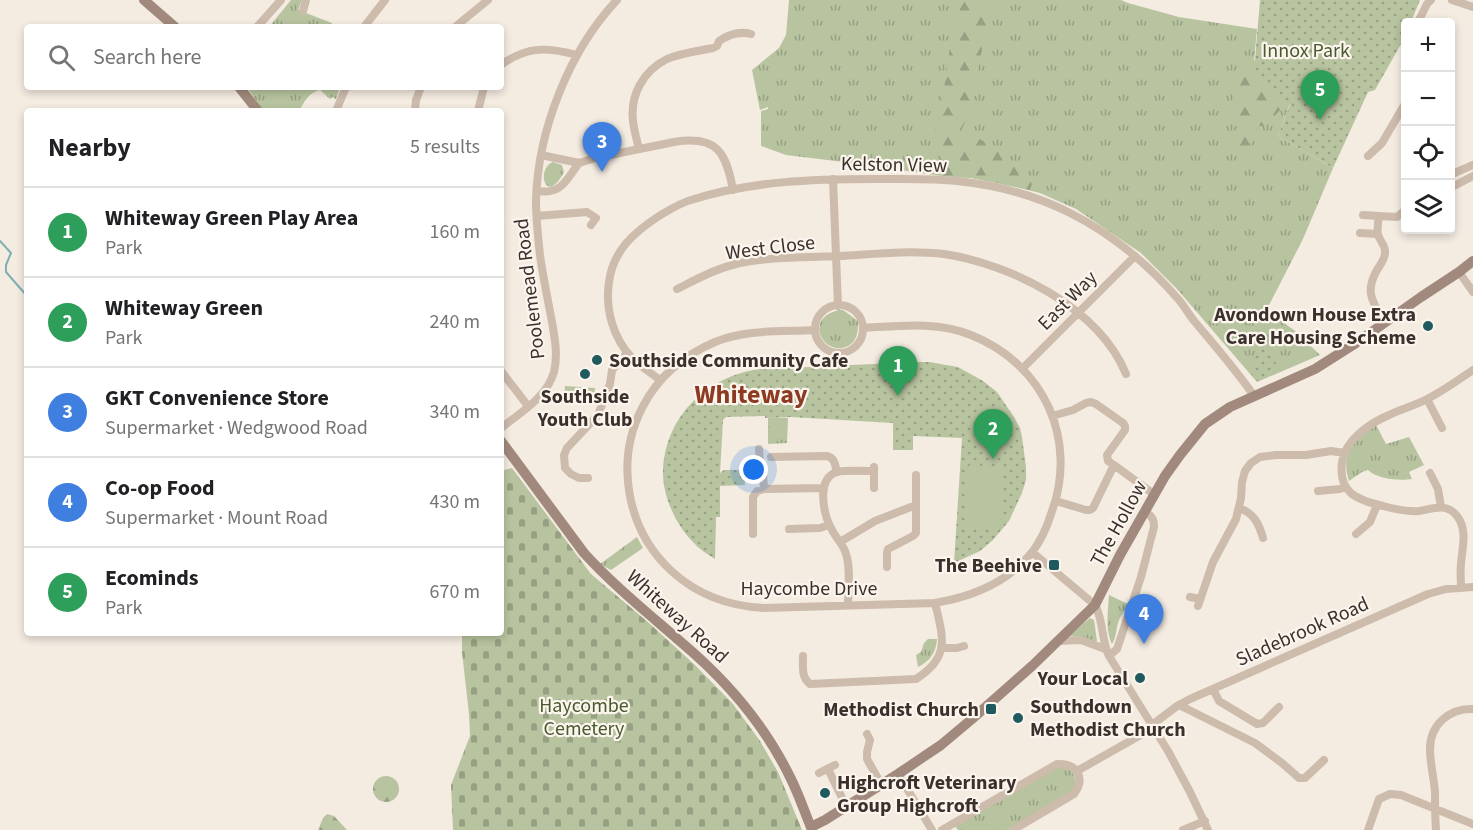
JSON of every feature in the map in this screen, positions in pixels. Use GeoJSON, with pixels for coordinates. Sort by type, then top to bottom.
{"type":"FeatureCollection","features":[{"type":"Feature","properties":{"kind":"street"},"geometry":{"type":"LineString","coordinates":[[144,0],[172,24]]}},
{"type":"Feature","properties":{"kind":"street"},"geometry":{"type":"LineString","coordinates":[[260,24],[281,0]]}},
{"type":"Feature","properties":{"kind":"street"},"geometry":{"type":"LineString","coordinates":[[303,11],[306,0]]}},
{"type":"Feature","properties":{"kind":"street"},"geometry":{"type":"LineString","coordinates":[[366,24],[385,0]]}},
{"type":"Feature","properties":{"kind":"street"},"geometry":{"type":"LineString","coordinates":[[458,24],[488,0]]}},
{"type":"Feature","properties":{"kind":"street","name":"Poolemead Road"},"geometry":{"type":"LineString","coordinates":[[504,426],[543,392],[550,383],[556,361],[555,340],[540,255],[537,216],[541,155],[552,113],[577,55],[591,32],[617,0]]}},
{"type":"Feature","properties":{"kind":"street"},"geometry":{"type":"LineString","coordinates":[[1420,18],[1431,0]]}},
{"type":"Feature","properties":{"kind":"street"},"geometry":{"type":"LineString","coordinates":[[1452,0],[1473,7]]}},
{"type":"Feature","properties":{"kind":"street"},"geometry":{"type":"LineString","coordinates":[[639,149],[633,111],[636,93],[647,74],[668,59],[713,48],[717,46],[719,40],[729,36],[741,33],[751,34]]}},
{"type":"Feature","properties":{"kind":"street"},"geometry":{"type":"LineString","coordinates":[[504,63],[513,56],[540,48],[577,55]]}},
{"type":"Feature","properties":{"kind":"street"},"geometry":{"type":"LineString","coordinates":[[241,90],[256,108]]}},
{"type":"Feature","properties":{"kind":"street"},"geometry":{"type":"LineString","coordinates":[[337,108],[345,90]]}},
{"type":"Feature","properties":{"kind":"street"},"geometry":{"type":"LineString","coordinates":[[415,108],[420,90]]}},
{"type":"Feature","properties":{"kind":"street"},"geometry":{"type":"LineString","coordinates":[[479,108],[483,90]]}},
{"type":"Feature","properties":{"kind":"street"},"geometry":{"type":"LineString","coordinates":[[1368,156],[1372,151],[1381,149],[1401,111]]}},
{"type":"Feature","properties":{"kind":"street"},"geometry":{"type":"LineString","coordinates":[[541,155],[579,163],[639,149],[697,140],[707,143],[722,154],[729,169],[733,190]]}},
{"type":"Feature","properties":{"kind":"street"},"geometry":{"type":"LineString","coordinates":[[537,191],[554,192],[560,188],[579,163]]}},
{"type":"Feature","properties":{"kind":"street"},"geometry":{"type":"LineString","coordinates":[[1455,173],[1473,165]]}},
{"type":"Feature","properties":{"kind":"street"},"geometry":{"type":"LineString","coordinates":[[1455,185],[1473,176]]}},
{"type":"Feature","properties":{"kind":"street"},"geometry":{"type":"LineString","coordinates":[[833,179],[838,306]]}},
{"type":"Feature","properties":{"kind":"street","name":"Kelston View"},"geometry":{"type":"LineString","coordinates":[[660,380],[627,352],[613,329],[609,311],[608,293],[614,263],[630,238],[641,228],[690,200],[733,190],[778,183],[833,179],[949,180],[1031,196],[1109,235],[1146,266],[1180,301],[1254,396]]}},
{"type":"Feature","properties":{"kind":"street"},"geometry":{"type":"LineString","coordinates":[[537,216],[587,213],[596,218],[591,225]]}},
{"type":"Feature","properties":{"kind":"street"},"geometry":{"type":"LineString","coordinates":[[1362,215],[1397,217],[1401,214]]}},
{"type":"Feature","properties":{"kind":"street"},"geometry":{"type":"LineString","coordinates":[[1379,216],[1377,234],[1384,245],[1385,253],[1384,260],[1372,278],[1370,294],[1384,323]]}},
{"type":"Feature","properties":{"kind":"street"},"geometry":{"type":"LineString","coordinates":[[1360,232],[1377,234]]}},
{"type":"Feature","properties":{"kind":"street","name":"West Close"},"geometry":{"type":"LineString","coordinates":[[677,289],[707,274],[738,264],[763,260],[915,252],[969,259],[998,268],[1041,287],[1078,313],[1104,338],[1121,362],[1126,374]]}},
{"type":"Feature","properties":{"kind":"street","name":"East Way"},"geometry":{"type":"LineString","coordinates":[[1023,368],[1135,256]]}},
{"type":"Feature","properties":{"kind":"street","name":"The Hollow"},"geometry":{"type":"LineString","coordinates":[[811,828],[929,754],[957,732],[1095,605],[1120,555],[1176,460],[1205,424],[1230,406],[1315,369],[1473,261]]}},
{"type":"Feature","properties":{"kind":"street"},"geometry":{"type":"LineString","coordinates":[[1459,272],[1473,292]]}},
{"type":"Feature","properties":{"kind":"street"},"geometry":{"type":"LineString","coordinates":[[838,306],[848,307],[855,312],[863,328],[858,343],[851,350],[841,353],[833,352],[822,346],[815,330],[820,315],[829,308],[838,306]]}},
{"type":"Feature","properties":{"kind":"street","name":"Haycombe Drive"},"geometry":{"type":"LineString","coordinates":[[815,330],[756,333],[722,340],[694,353],[660,380],[639,415],[633,432],[627,475],[636,520],[656,554],[689,586],[736,605],[764,608],[935,603],[965,597],[991,586],[1032,552],[1048,523],[1056,501],[1060,483],[1059,436],[1045,399],[1023,368],[986,341],[969,334],[934,326],[863,328]]}},
{"type":"Feature","properties":{"kind":"street"},"geometry":{"type":"LineString","coordinates":[[588,478],[579,478],[571,474],[565,468],[564,455],[567,448],[598,415],[610,384],[612,370],[627,352]]}},
{"type":"Feature","properties":{"kind":"street"},"geometry":{"type":"LineString","coordinates":[[1461,587],[1464,542],[1462,527],[1454,513],[1441,507],[1418,511],[1364,501],[1353,496],[1345,487],[1342,471],[1345,453],[1361,432],[1389,415],[1427,399],[1473,370]]}},
{"type":"Feature","properties":{"kind":"street"},"geometry":{"type":"LineString","coordinates":[[504,375],[528,406]]}},
{"type":"Feature","properties":{"kind":"street"},"geometry":{"type":"LineString","coordinates":[[1427,399],[1442,428]]}},
{"type":"Feature","properties":{"kind":"street"},"geometry":{"type":"LineString","coordinates":[[1052,417],[1091,402],[1123,423],[1125,430],[1107,455],[1108,461],[1155,495]]}},
{"type":"Feature","properties":{"kind":"street","name":"Whiteway Road"},"geometry":{"type":"LineString","coordinates":[[504,445],[584,553],[653,619],[683,643],[740,701],[765,735],[790,778],[811,828]]}},
{"type":"Feature","properties":{"kind":"street"},"geometry":{"type":"LineString","coordinates":[[759,449],[764,489]]}},
{"type":"Feature","properties":{"kind":"street"},"geometry":{"type":"LineString","coordinates":[[1190,597],[1199,602],[1213,562],[1236,519],[1242,498],[1242,482],[1245,471],[1251,463],[1260,457],[1276,455],[1306,455],[1331,450],[1345,453]]}},
{"type":"Feature","properties":{"kind":"street"},"geometry":{"type":"LineString","coordinates":[[771,457],[827,456],[834,461],[837,472]]}},
{"type":"Feature","properties":{"kind":"street"},"geometry":{"type":"LineString","coordinates":[[1056,501],[1090,510],[1114,465]]}},
{"type":"Feature","properties":{"kind":"street"},"geometry":{"type":"LineString","coordinates":[[848,605],[848,560],[845,550],[829,525],[824,509],[823,488],[830,476],[837,472],[874,468],[874,488]]}},
{"type":"Feature","properties":{"kind":"street"},"geometry":{"type":"LineString","coordinates":[[1430,473],[1438,489],[1441,507]]}},
{"type":"Feature","properties":{"kind":"street"},"geometry":{"type":"LineString","coordinates":[[888,567],[888,549],[916,533],[919,480]]}},
{"type":"Feature","properties":{"kind":"street"},"geometry":{"type":"LineString","coordinates":[[1318,491],[1345,487]]}},
{"type":"Feature","properties":{"kind":"street"},"geometry":{"type":"LineString","coordinates":[[753,534],[753,497],[757,491],[823,488]]}},
{"type":"Feature","properties":{"kind":"street"},"geometry":{"type":"LineString","coordinates":[[840,542],[874,521],[916,505]]}},
{"type":"Feature","properties":{"kind":"street"},"geometry":{"type":"LineString","coordinates":[[1356,534],[1370,522],[1377,505]]}},
{"type":"Feature","properties":{"kind":"street"},"geometry":{"type":"LineString","coordinates":[[1239,508],[1247,510],[1254,516],[1263,538]]}},
{"type":"Feature","properties":{"kind":"street"},"geometry":{"type":"LineString","coordinates":[[1058,641],[1081,640],[1107,653],[1117,649],[1141,577],[1154,527],[1151,516],[1145,512]]}},
{"type":"Feature","properties":{"kind":"street"},"geometry":{"type":"LineString","coordinates":[[794,532],[829,525]]}},
{"type":"Feature","properties":{"kind":"street"},"geometry":{"type":"LineString","coordinates":[[1032,552],[1095,605],[1099,612],[1107,653],[1168,752],[1208,830]]}},
{"type":"Feature","properties":{"kind":"street","name":"Sladebrook Road"},"geometry":{"type":"LineString","coordinates":[[1077,771],[1153,727],[1179,705],[1213,689],[1428,594],[1446,589],[1473,587]]}},
{"type":"Feature","properties":{"kind":"street"},"geometry":{"type":"LineString","coordinates":[[803,656],[803,676],[810,684],[916,679],[937,662],[942,648],[941,628],[935,603]]}},
{"type":"Feature","properties":{"kind":"street"},"geometry":{"type":"LineString","coordinates":[[942,648],[964,646]]}},
{"type":"Feature","properties":{"kind":"street"},"geometry":{"type":"LineString","coordinates":[[1213,689],[1219,701],[1257,724],[1263,723],[1280,706]]}},
{"type":"Feature","properties":{"kind":"street"},"geometry":{"type":"LineString","coordinates":[[1179,705],[1255,743],[1282,762],[1299,778],[1305,778],[1324,760]]}},
{"type":"Feature","properties":{"kind":"street"},"geometry":{"type":"LineString","coordinates":[[1436,830],[1430,748],[1432,737],[1447,715],[1458,710],[1473,709]]}},
{"type":"Feature","properties":{"kind":"street"},"geometry":{"type":"LineString","coordinates":[[867,734],[870,740],[867,759],[881,784]]}},
{"type":"Feature","properties":{"kind":"street"},"geometry":{"type":"LineString","coordinates":[[942,830],[1057,764],[1065,763],[1072,766],[1077,771],[1079,785],[1074,794],[1013,830]]}},
{"type":"Feature","properties":{"kind":"street"},"geometry":{"type":"LineString","coordinates":[[819,773],[831,767],[846,806]]}},
{"type":"Feature","properties":{"kind":"street"},"geometry":{"type":"LineString","coordinates":[[898,774],[932,830]]}},
{"type":"Feature","properties":{"kind":"street"},"geometry":{"type":"LineString","coordinates":[[1368,830],[1379,799],[1390,794],[1401,795],[1473,824]]}},
{"type":"Feature","properties":{"kind":"street"},"geometry":{"type":"LineString","coordinates":[[1183,830],[1205,821]]}},
{"type":"Feature","properties":{"kind":"green space"},"geometry":{"type":"Polygon","coordinates":[[[291,0],[302,0],[298,10],[332,23],[332,24],[271,24],[291,0]]]}},
{"type":"Feature","properties":{"kind":"green space"},"geometry":{"type":"Polygon","coordinates":[[[789,0],[1121,0],[1179,17],[1257,29],[1253,72],[1290,103],[1278,136],[1333,168],[1303,239],[1266,311],[1294,330],[1320,355],[1257,382],[1177,289],[1141,253],[1076,209],[1040,193],[972,178],[786,155],[761,146],[761,111],[768,107],[760,110],[752,70],[779,48],[786,35],[789,0]]]}},
{"type":"Feature","properties":{"kind":"green space"},"geometry":{"type":"Polygon","coordinates":[[[957,0],[990,0],[992,2],[969,112],[959,136],[969,135],[995,148],[1028,176],[1032,184],[1030,190],[972,178],[942,176],[940,141],[942,137],[935,132],[941,109],[957,0]]]}},
{"type":"Feature","properties":{"kind":"green space","name":"Innox Park"},"geometry":{"type":"Polygon","coordinates":[[[1260,0],[1420,0],[1413,18],[1401,18],[1401,44],[1375,90],[1368,92],[1333,168],[1278,136],[1290,104],[1283,104],[1254,72],[1260,0]]]}},
{"type":"Feature","properties":{"kind":"green space"},"geometry":{"type":"Polygon","coordinates":[[[1248,59],[1257,61],[1292,102],[1286,110],[1279,111],[1266,126],[1259,126],[1246,150],[1242,150],[1235,140],[1234,132],[1239,125],[1234,121],[1230,112],[1234,98],[1231,90],[1245,76],[1248,67],[1245,62],[1248,59]]]}},
{"type":"Feature","properties":{"kind":"green space"},"geometry":{"type":"Polygon","coordinates":[[[249,90],[320,90],[312,93],[301,108],[261,108],[249,90]]]}},
{"type":"Feature","properties":{"kind":"green space"},"geometry":{"type":"Polygon","coordinates":[[[320,90],[339,90],[336,99],[332,97],[330,99],[320,90]]]}},
{"type":"Feature","properties":{"kind":"green space"},"geometry":{"type":"Polygon","coordinates":[[[553,162],[562,165],[564,172],[558,182],[548,186],[545,183],[545,171],[553,162]]]}},
{"type":"Feature","properties":{"kind":"green space"},"geometry":{"type":"Polygon","coordinates":[[[843,310],[858,321],[858,331],[851,344],[842,348],[834,348],[826,344],[819,329],[827,315],[843,310]]]}},
{"type":"Feature","properties":{"kind":"green space"},"geometry":{"type":"Polygon","coordinates":[[[1259,345],[1265,347],[1281,371],[1257,381],[1249,372],[1259,345]]]}},
{"type":"Feature","properties":{"kind":"green space"},"geometry":{"type":"Polygon","coordinates":[[[915,362],[958,367],[983,381],[997,392],[1020,428],[1026,467],[1026,480],[1022,493],[1009,521],[980,551],[954,563],[962,438],[913,436],[913,450],[893,450],[893,423],[791,417],[765,418],[765,416],[726,417],[723,420],[720,473],[724,470],[744,470],[745,485],[720,486],[720,517],[716,517],[715,559],[698,547],[681,527],[665,492],[663,473],[665,453],[680,418],[706,390],[740,373],[760,369],[915,362]]]}},
{"type":"Feature","properties":{"kind":"green space"},"geometry":{"type":"Polygon","coordinates":[[[805,385],[805,396],[785,397],[784,386],[805,385]]]}},
{"type":"Feature","properties":{"kind":"green space"},"geometry":{"type":"Polygon","coordinates":[[[565,386],[595,388],[594,404],[564,401],[565,386]]]}},
{"type":"Feature","properties":{"kind":"green space"},"geometry":{"type":"Polygon","coordinates":[[[768,418],[788,418],[787,443],[768,444],[768,418]]]}},
{"type":"Feature","properties":{"kind":"green space"},"geometry":{"type":"Polygon","coordinates":[[[1376,425],[1386,444],[1409,437],[1424,465],[1409,472],[1412,479],[1388,479],[1368,470],[1349,481],[1346,463],[1351,448],[1361,436],[1376,425]]]}},
{"type":"Feature","properties":{"kind":"green space"},"geometry":{"type":"Polygon","coordinates":[[[969,465],[1003,467],[1000,528],[965,526],[969,465]]]}},
{"type":"Feature","properties":{"kind":"green space","name":"Haycombe Cemetery"},"geometry":{"type":"Polygon","coordinates":[[[512,468],[591,574],[696,666],[733,704],[760,741],[778,772],[802,830],[453,830],[451,785],[470,736],[462,636],[504,636],[504,470],[512,468]]]}},
{"type":"Feature","properties":{"kind":"green space"},"geometry":{"type":"Polygon","coordinates":[[[637,537],[643,548],[611,570],[600,564],[637,537]]]}},
{"type":"Feature","properties":{"kind":"green space"},"geometry":{"type":"Polygon","coordinates":[[[1109,595],[1128,604],[1119,620],[1112,644],[1108,627],[1109,595]]]}},
{"type":"Feature","properties":{"kind":"green space"},"geometry":{"type":"Polygon","coordinates":[[[1090,618],[1094,620],[1097,641],[1070,636],[1070,635],[1090,618]]]}},
{"type":"Feature","properties":{"kind":"green space"},"geometry":{"type":"Polygon","coordinates":[[[928,639],[937,639],[934,652],[926,662],[918,667],[916,655],[921,652],[928,639]]]}},
{"type":"Feature","properties":{"kind":"green space"},"geometry":{"type":"Polygon","coordinates":[[[1055,766],[1070,769],[1074,775],[1076,781],[1070,794],[1008,830],[958,830],[955,826],[1055,766]]]}},
{"type":"Feature","properties":{"kind":"green space"},"geometry":{"type":"Polygon","coordinates":[[[386,776],[395,780],[399,789],[395,798],[386,802],[377,798],[373,789],[377,780],[386,776]]]}},
{"type":"Feature","properties":{"kind":"green space"},"geometry":{"type":"Polygon","coordinates":[[[327,814],[334,816],[347,830],[318,830],[327,814]]]}},
{"type":"Feature","properties":{"kind":"waterway"},"geometry":{"type":"LineString","coordinates":[[0,241],[11,253],[6,272],[24,293]]}},
{"type":"Feature","properties":{"kind":"place","name":"Ecominds"},"geometry":{"type":"Point","coordinates":[1320,120]}},
{"type":"Feature","properties":{"kind":"place","name":"GKT Convenience Store"},"geometry":{"type":"Point","coordinates":[602,172]}},
{"type":"Feature","properties":{"kind":"place","name":"Avondown House Extra Care Housing Scheme"},"geometry":{"type":"Point","coordinates":[1428,326]}},
{"type":"Feature","properties":{"kind":"place","name":"Southside Community Cafe"},"geometry":{"type":"Point","coordinates":[597,360]}},
{"type":"Feature","properties":{"kind":"place","name":"Southside Youth Club"},"geometry":{"type":"Point","coordinates":[585,374]}},
{"type":"Feature","properties":{"kind":"place","name":"Whiteway Green Play Area"},"geometry":{"type":"Point","coordinates":[898,396]}},
{"type":"Feature","properties":{"kind":"place","name":"Whiteway Green"},"geometry":{"type":"Point","coordinates":[993,459]}},
{"type":"Feature","properties":{"kind":"place","name":"The Beehive"},"geometry":{"type":"Point","coordinates":[1054,565]}},
{"type":"Feature","properties":{"kind":"place","name":"Co-op Food"},"geometry":{"type":"Point","coordinates":[1144,644]}},
{"type":"Feature","properties":{"kind":"place","name":"Your Local"},"geometry":{"type":"Point","coordinates":[1140,678]}},
{"type":"Feature","properties":{"kind":"place","name":"Methodist Church"},"geometry":{"type":"Point","coordinates":[991,709]}},
{"type":"Feature","properties":{"kind":"place","name":"Southdown Methodist Church"},"geometry":{"type":"Point","coordinates":[1018,718]}},
{"type":"Feature","properties":{"kind":"place","name":"Highcroft Veterinary Group Highcroft"},"geometry":{"type":"Point","coordinates":[825,793]}},
{"type":"Feature","properties":{"kind":"district","name":"Whiteway"},"geometry":{"type":"Point","coordinates":[751,394]}}]}
